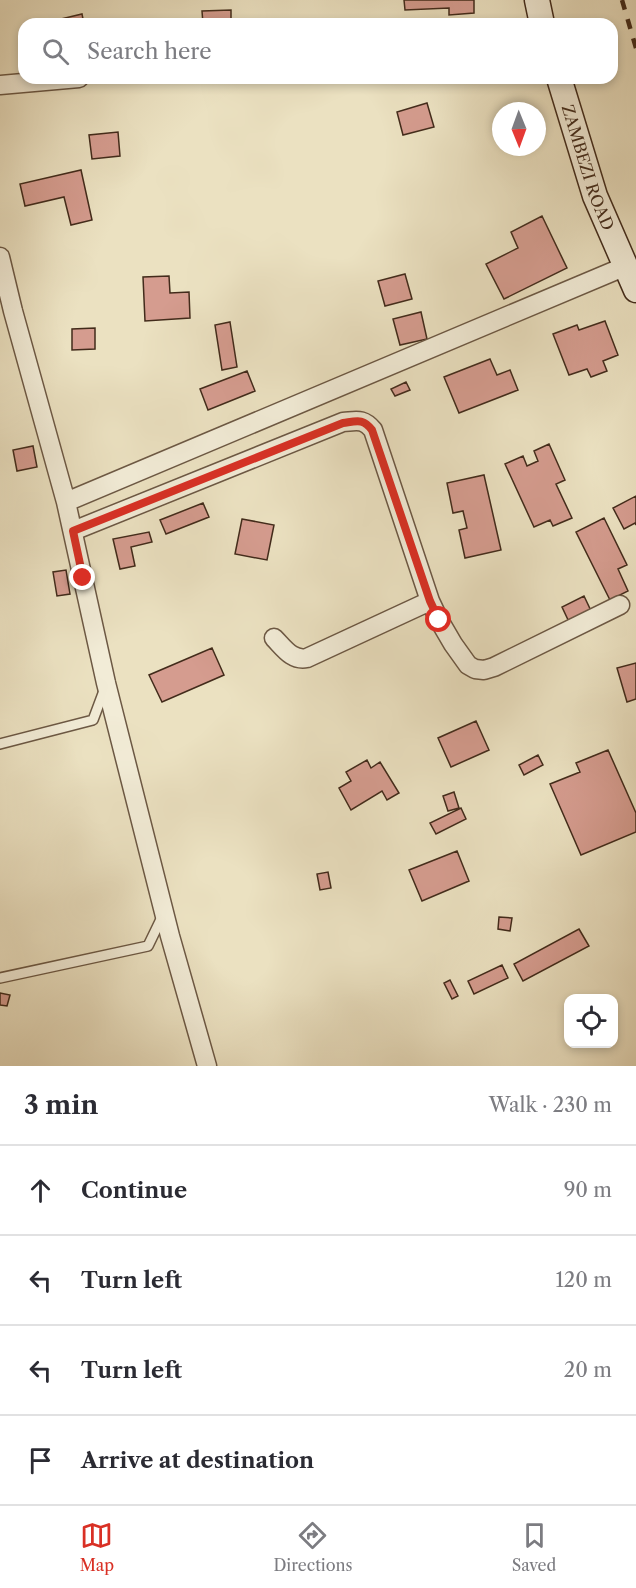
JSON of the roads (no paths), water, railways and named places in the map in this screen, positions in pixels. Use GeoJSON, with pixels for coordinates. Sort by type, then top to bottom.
{"type":"FeatureCollection","features":[{"type":"Feature","properties":{"kind":"main road"},"geometry":{"type":"LineString","coordinates":[[537,0],[541,18]]}},
{"type":"Feature","properties":{"kind":"main road","name":"ZAMBEZI ROAD"},"geometry":{"type":"LineString","coordinates":[[561,84],[595,195],[636,290]]}},
{"type":"Feature","properties":{"kind":"street"},"geometry":{"type":"LineString","coordinates":[[0,86],[20,84]]}},
{"type":"Feature","properties":{"kind":"street"},"geometry":{"type":"LineString","coordinates":[[0,257],[66,502],[106,683],[164,913],[207,1066]]}},
{"type":"Feature","properties":{"kind":"street"},"geometry":{"type":"LineString","coordinates":[[66,502],[626,266]]}},
{"type":"Feature","properties":{"kind":"street"},"geometry":{"type":"LineString","coordinates":[[73,531],[343,423],[357,421],[367,423],[372,430],[430,601],[453,644],[468,665],[484,670],[494,667],[620,605]]}},
{"type":"Feature","properties":{"kind":"street"},"geometry":{"type":"LineString","coordinates":[[274,638],[290,655],[302,659],[307,658],[430,601]]}},
{"type":"Feature","properties":{"kind":"lane"},"geometry":{"type":"LineString","coordinates":[[0,744],[93,720],[106,683]]}},
{"type":"Feature","properties":{"kind":"lane"},"geometry":{"type":"LineString","coordinates":[[0,978],[148,946],[164,913]]}},
{"type":"Feature","properties":{"kind":"railway"},"geometry":{"type":"LineString","coordinates":[[622,0],[636,48]]}}]}
